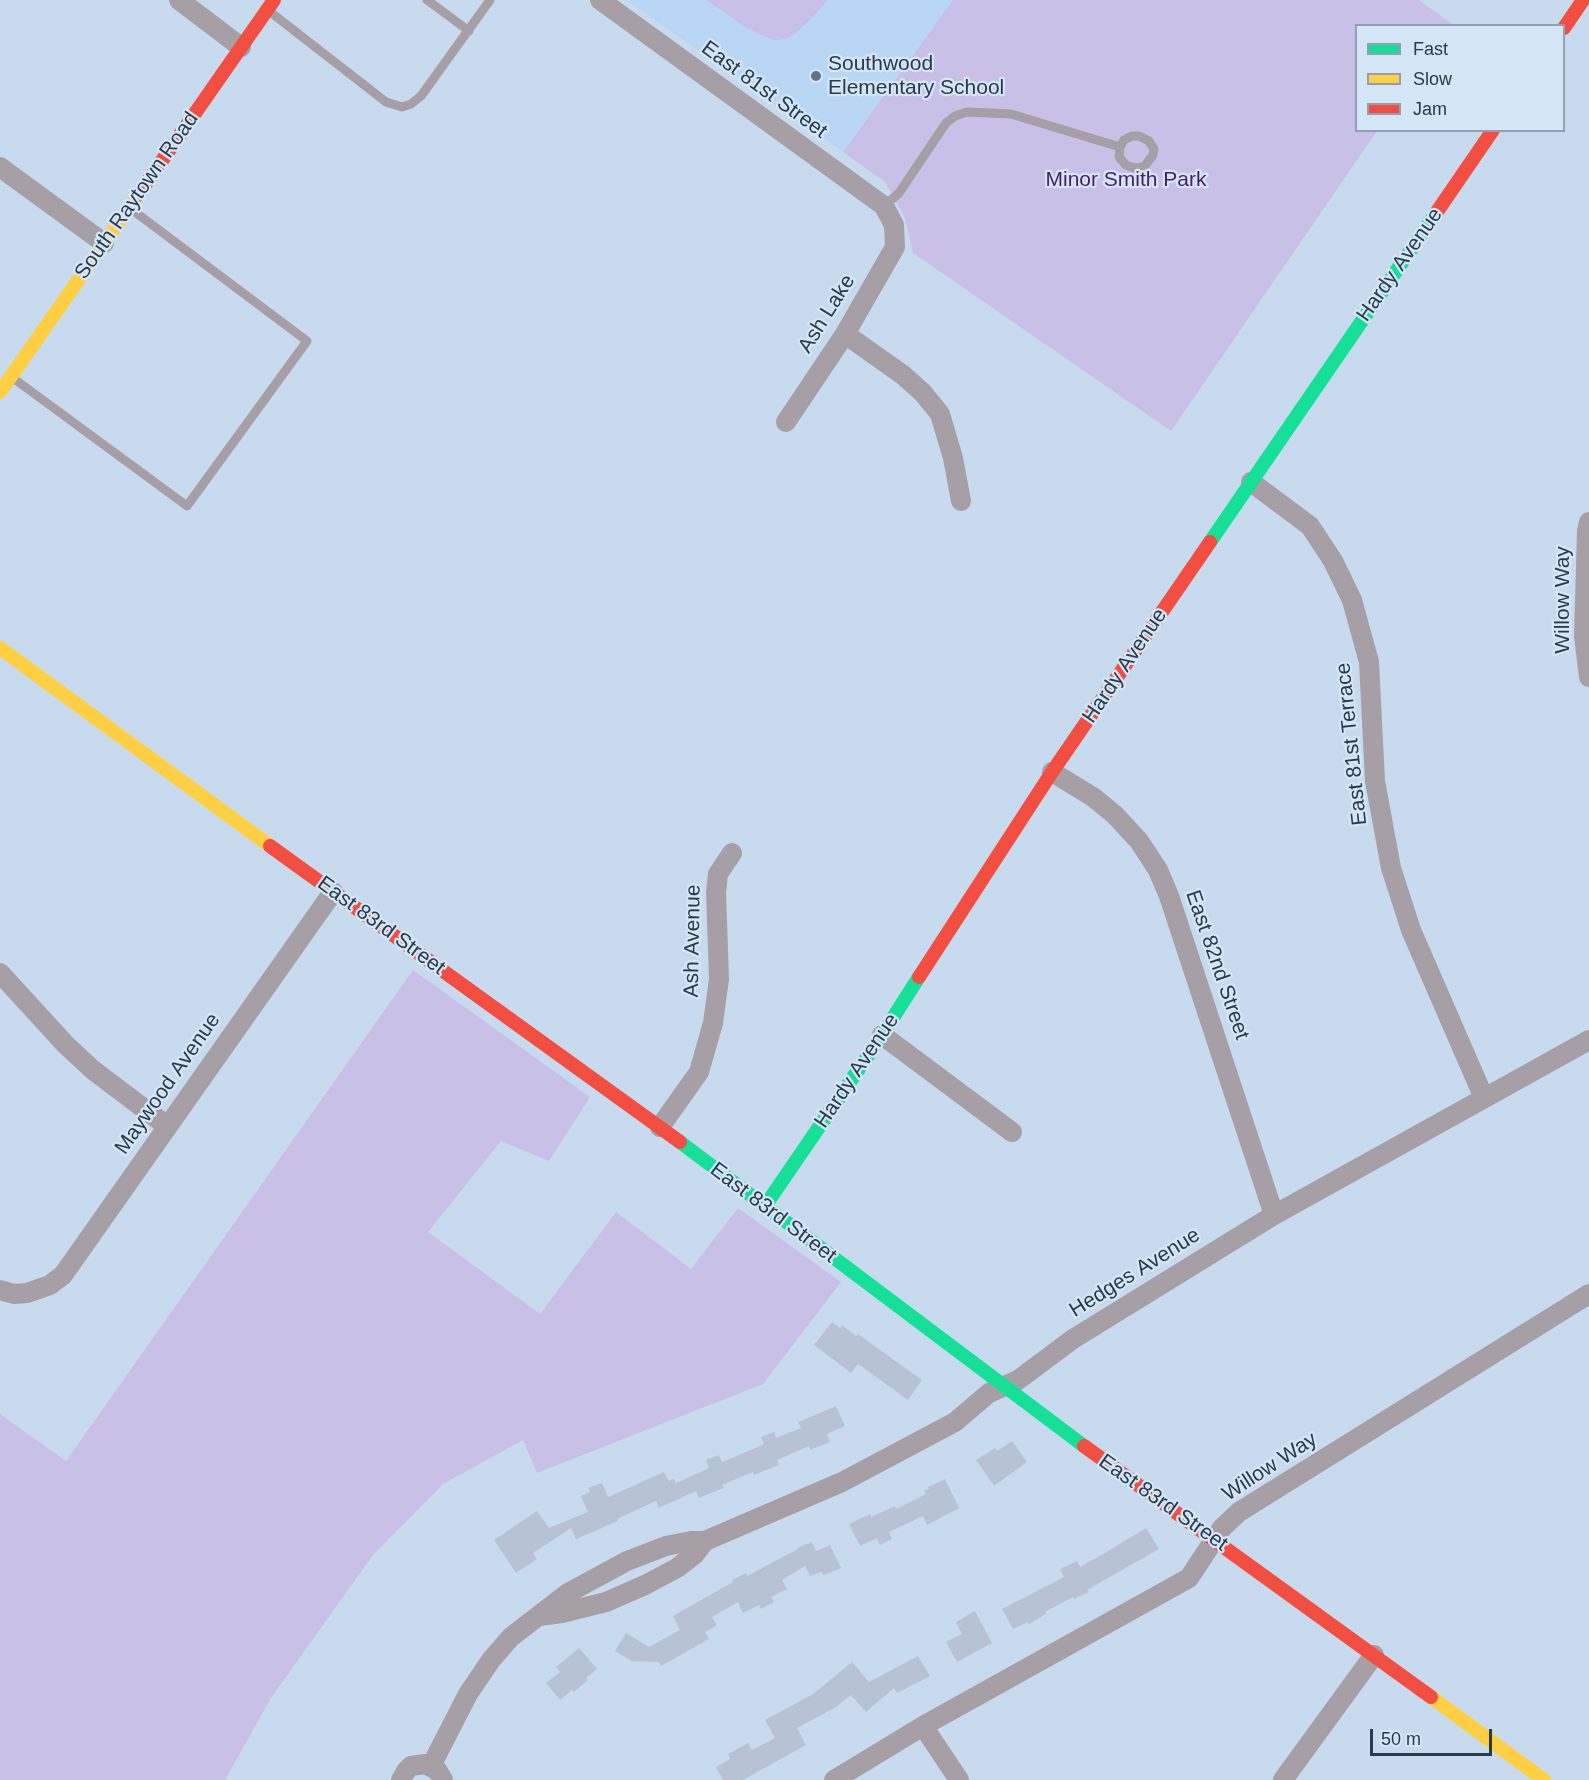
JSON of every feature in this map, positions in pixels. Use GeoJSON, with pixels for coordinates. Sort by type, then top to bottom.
{"type":"FeatureCollection","features":[{"type":"Feature","properties":{"kind":"street"},"geometry":{"type":"LineString","coordinates":[[179,0],[242,47]]}},
{"type":"Feature","properties":{"kind":"street","name":"East 81st Street"},"geometry":{"type":"LineString","coordinates":[[600,0],[884,206],[894,225]]}},
{"type":"Feature","properties":{"kind":"street"},"geometry":{"type":"LineString","coordinates":[[1565,25],[1583,0]]}},
{"type":"Feature","properties":{"kind":"street","name":"South Raytown Road"},"geometry":{"type":"LineString","coordinates":[[0,392],[271,5]]}},
{"type":"Feature","properties":{"kind":"street","name":"Hardy Avenue"},"geometry":{"type":"LineString","coordinates":[[765,1206],[882,1035],[1052,772],[1492,132]]}},
{"type":"Feature","properties":{"kind":"street"},"geometry":{"type":"LineString","coordinates":[[0,167],[104,243]]}},
{"type":"Feature","properties":{"kind":"street","name":"Ash Lake"},"geometry":{"type":"LineString","coordinates":[[786,422],[845,334],[895,247],[894,225]]}},
{"type":"Feature","properties":{"kind":"street"},"geometry":{"type":"LineString","coordinates":[[845,334],[903,375],[923,393],[940,414],[961,501]]}},
{"type":"Feature","properties":{"kind":"street","name":"East 81st Terrace"},"geometry":{"type":"LineString","coordinates":[[1251,482],[1310,526],[1333,561],[1352,600],[1369,662],[1376,781],[1391,868],[1411,930],[1484,1098]]}},
{"type":"Feature","properties":{"kind":"street","name":"Willow Way"},"geometry":{"type":"LineString","coordinates":[[1589,522],[1584,636],[1589,677]]}},
{"type":"Feature","properties":{"kind":"street","name":"East 83rd Street"},"geometry":{"type":"LineString","coordinates":[[0,648],[333,892],[660,1127],[1002,1387],[1544,1780]]}},
{"type":"Feature","properties":{"kind":"street","name":"East 82nd Street"},"geometry":{"type":"LineString","coordinates":[[1052,772],[1093,797],[1115,815],[1139,840],[1158,870],[1169,896],[1274,1215]]}},
{"type":"Feature","properties":{"kind":"street","name":"Ash Avenue"},"geometry":{"type":"LineString","coordinates":[[660,1127],[699,1072],[713,1023],[718,979],[716,892],[718,874],[732,854]]}},
{"type":"Feature","properties":{"kind":"street","name":"Maywood Avenue"},"geometry":{"type":"LineString","coordinates":[[0,1290],[14,1294],[32,1292],[50,1285],[63,1275],[333,892]]}},
{"type":"Feature","properties":{"kind":"street"},"geometry":{"type":"LineString","coordinates":[[0,973],[66,1045],[93,1070],[167,1126]]}},
{"type":"Feature","properties":{"kind":"street"},"geometry":{"type":"LineString","coordinates":[[882,1035],[1012,1132]]}},
{"type":"Feature","properties":{"kind":"street","name":"Hedges Avenue"},"geometry":{"type":"LineString","coordinates":[[705,1541],[842,1482],[955,1422],[988,1393],[1018,1380],[1073,1339],[1274,1215],[1589,1040]]}},
{"type":"Feature","properties":{"kind":"street","name":"Willow Way"},"geometry":{"type":"LineString","coordinates":[[834,1780],[923,1726],[1189,1578],[1222,1528],[1239,1512],[1589,1294]]}},
{"type":"Feature","properties":{"kind":"street"},"geometry":{"type":"LineString","coordinates":[[401,1780],[411,1766],[425,1764],[437,1773],[468,1694],[491,1660],[511,1637],[549,1606],[627,1561],[666,1546],[705,1541]]}},
{"type":"Feature","properties":{"kind":"street"},"geometry":{"type":"LineString","coordinates":[[539,1616],[606,1602],[645,1585],[677,1568],[695,1554],[705,1541]]}},
{"type":"Feature","properties":{"kind":"street"},"geometry":{"type":"LineString","coordinates":[[1283,1780],[1374,1655]]}},
{"type":"Feature","properties":{"kind":"street"},"geometry":{"type":"LineString","coordinates":[[923,1726],[959,1780]]}},
{"type":"Feature","properties":{"kind":"lane"},"geometry":{"type":"LineString","coordinates":[[427,0],[469,30]]}},
{"type":"Feature","properties":{"kind":"lane"},"geometry":{"type":"LineString","coordinates":[[271,5],[386,102],[402,107],[411,104],[421,96],[490,0]]}},
{"type":"Feature","properties":{"kind":"lane"},"geometry":{"type":"LineString","coordinates":[[884,206],[899,193],[946,123],[955,116],[967,112],[1011,114],[1120,147]]}},
{"type":"Feature","properties":{"kind":"lane"},"geometry":{"type":"LineString","coordinates":[[11,376],[187,506],[307,341],[129,208]]}},
{"type":"Feature","properties":{"kind":"shaded area","name":"Southwood Elementary School"},"geometry":{"type":"Polygon","coordinates":[[[626,0],[953,0],[843,152],[626,0]]]}},
{"type":"Feature","properties":{"kind":"green space"},"geometry":{"type":"Polygon","coordinates":[[[706,0],[828,0],[794,35],[775,40],[747,28],[706,0]]]}},
{"type":"Feature","properties":{"kind":"green space","name":"Minor Smith Park"},"geometry":{"type":"Polygon","coordinates":[[[953,0],[1419,0],[1451,23],[1355,24],[1355,132],[1376,132],[1171,431],[913,253],[905,218],[885,182],[843,152],[953,0]]]}},
{"type":"Feature","properties":{"kind":"green space"},"geometry":{"type":"Polygon","coordinates":[[[413,970],[590,1097],[549,1161],[501,1141],[428,1232],[540,1314],[616,1212],[691,1269],[738,1208],[841,1282],[763,1384],[537,1473],[523,1440],[443,1484],[373,1555],[271,1698],[225,1780],[0,1780],[0,1414],[66,1461],[413,970]]]}},
{"type":"Feature","properties":{"kind":"building"},"geometry":{"type":"Polygon","coordinates":[[[832,1322],[840,1328],[842,1325],[856,1336],[858,1334],[922,1380],[908,1400],[858,1364],[851,1373],[814,1345],[832,1322]]]}},
{"type":"Feature","properties":{"kind":"building"},"geometry":{"type":"Polygon","coordinates":[[[836,1406],[845,1426],[827,1434],[830,1442],[810,1450],[809,1446],[777,1460],[779,1465],[754,1475],[753,1472],[722,1485],[724,1488],[699,1498],[696,1491],[659,1508],[656,1501],[576,1539],[571,1528],[533,1553],[537,1559],[516,1573],[494,1540],[537,1511],[549,1528],[588,1512],[581,1496],[590,1492],[588,1488],[602,1483],[608,1497],[664,1472],[669,1481],[674,1479],[676,1483],[709,1468],[706,1460],[719,1455],[722,1462],[730,1459],[764,1444],[761,1437],[774,1432],[776,1438],[801,1428],[798,1422],[836,1406]]]}},
{"type":"Feature","properties":{"kind":"building"},"geometry":{"type":"Polygon","coordinates":[[[1012,1441],[1027,1462],[994,1486],[976,1460],[995,1448],[997,1451],[1012,1441]]]}},
{"type":"Feature","properties":{"kind":"building"},"geometry":{"type":"Polygon","coordinates":[[[945,1479],[959,1508],[927,1525],[923,1516],[889,1532],[892,1539],[880,1545],[877,1538],[860,1546],[849,1524],[895,1506],[896,1509],[926,1494],[924,1491],[929,1489],[928,1487],[945,1479]]]}},
{"type":"Feature","properties":{"kind":"building"},"geometry":{"type":"Polygon","coordinates":[[[1146,1528],[1159,1549],[1087,1590],[1089,1592],[1074,1599],[1073,1597],[1045,1612],[1046,1614],[1029,1624],[1028,1622],[1013,1629],[1002,1609],[1064,1577],[1060,1569],[1077,1561],[1080,1567],[1146,1528]]]}},
{"type":"Feature","properties":{"kind":"building"},"geometry":{"type":"Polygon","coordinates":[[[812,1542],[816,1551],[830,1545],[841,1568],[824,1575],[821,1572],[810,1576],[805,1566],[782,1580],[787,1589],[771,1597],[774,1602],[761,1609],[759,1605],[743,1613],[738,1602],[712,1617],[717,1625],[705,1632],[709,1639],[661,1666],[659,1662],[632,1661],[615,1651],[626,1633],[649,1647],[680,1630],[673,1616],[733,1582],[732,1580],[746,1573],[747,1576],[812,1542]]]}},
{"type":"Feature","properties":{"kind":"building"},"geometry":{"type":"Polygon","coordinates":[[[975,1611],[992,1643],[957,1662],[946,1642],[962,1634],[956,1622],[975,1611]]]}},
{"type":"Feature","properties":{"kind":"building"},"geometry":{"type":"Polygon","coordinates":[[[579,1648],[597,1669],[574,1692],[572,1690],[560,1700],[546,1683],[560,1672],[556,1667],[579,1648]]]}},
{"type":"Feature","properties":{"kind":"building"},"geometry":{"type":"Polygon","coordinates":[[[918,1656],[930,1676],[897,1693],[894,1688],[866,1712],[851,1695],[836,1707],[797,1728],[806,1745],[743,1780],[723,1780],[716,1767],[730,1759],[728,1754],[748,1743],[752,1750],[775,1738],[765,1720],[813,1694],[852,1662],[869,1682],[918,1656]]]}},
{"type":"Feature","properties":{"kind":"traffic: fast"},"geometry":{"type":"LineString","coordinates":[[1210,542],[1434,216]]}},
{"type":"Feature","properties":{"kind":"traffic: fast"},"geometry":{"type":"LineString","coordinates":[[765,1206],[919,977]]}},
{"type":"Feature","properties":{"kind":"traffic: fast"},"geometry":{"type":"LineString","coordinates":[[680,1142],[1084,1446]]}},
{"type":"Feature","properties":{"kind":"traffic: slow"},"geometry":{"type":"LineString","coordinates":[[0,392],[138,195]]}},
{"type":"Feature","properties":{"kind":"traffic: slow"},"geometry":{"type":"LineString","coordinates":[[0,648],[270,846]]}},
{"type":"Feature","properties":{"kind":"traffic: slow"},"geometry":{"type":"LineString","coordinates":[[1431,1697],[1544,1780]]}},
{"type":"Feature","properties":{"kind":"traffic: jam"},"geometry":{"type":"LineString","coordinates":[[138,195],[274,0]]}},
{"type":"Feature","properties":{"kind":"traffic: jam"},"geometry":{"type":"LineString","coordinates":[[1565,27],[1583,0]]}},
{"type":"Feature","properties":{"kind":"traffic: jam"},"geometry":{"type":"LineString","coordinates":[[1434,216],[1492,132]]}},
{"type":"Feature","properties":{"kind":"traffic: jam"},"geometry":{"type":"LineString","coordinates":[[919,977],[1052,772],[1210,542]]}},
{"type":"Feature","properties":{"kind":"traffic: jam"},"geometry":{"type":"LineString","coordinates":[[270,846],[680,1142]]}},
{"type":"Feature","properties":{"kind":"traffic: jam"},"geometry":{"type":"LineString","coordinates":[[1084,1446],[1431,1697]]}},
{"type":"Feature","properties":{"kind":"place","name":"Southwood Elementary School"},"geometry":{"type":"Point","coordinates":[816,76]}}]}
